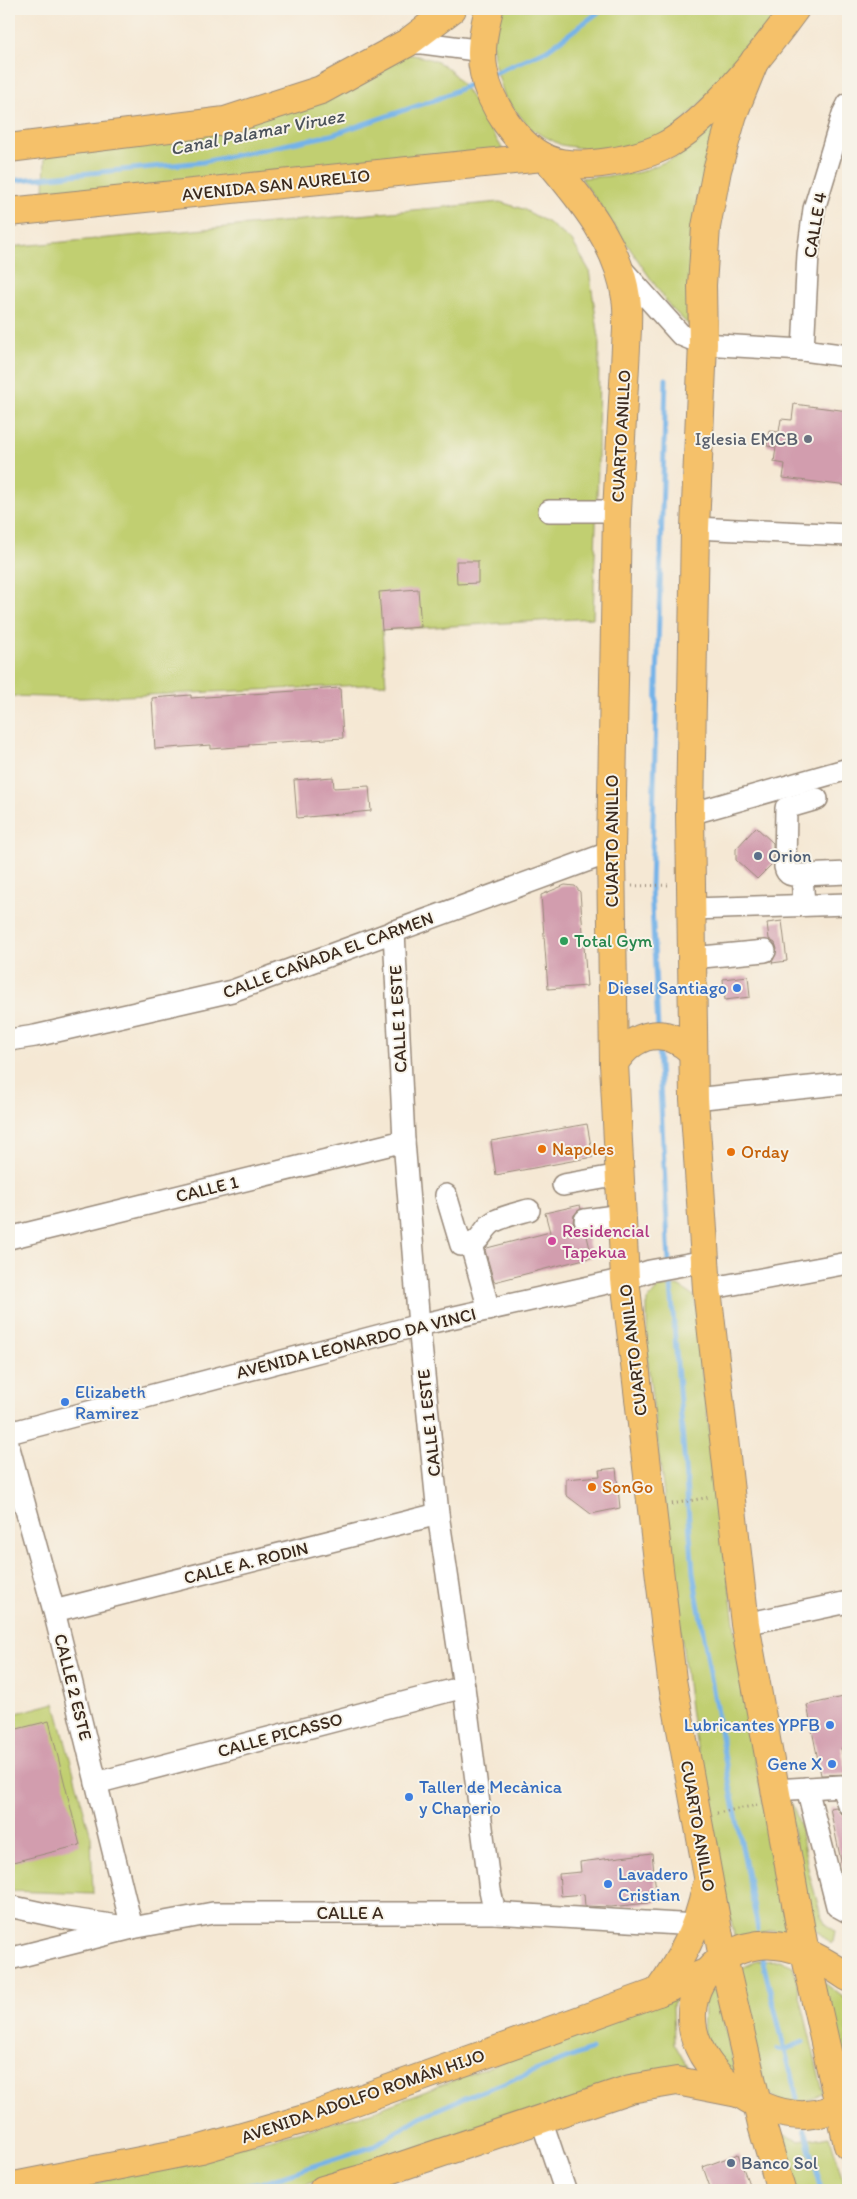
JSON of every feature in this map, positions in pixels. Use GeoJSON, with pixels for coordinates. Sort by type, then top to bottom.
{"type":"FeatureCollection","features":[{"type":"Feature","properties":{"kind":"main road"},"geometry":{"type":"LineString","coordinates":[[9,148],[225,121],[321,90],[407,43],[452,9]]}},
{"type":"Feature","properties":{"kind":"main road"},"geometry":{"type":"LineString","coordinates":[[483,62],[484,32],[489,9]]}},
{"type":"Feature","properties":{"kind":"main road"},"geometry":{"type":"LineString","coordinates":[[795,9],[755,60],[733,114],[720,161],[708,218],[702,285],[703,344],[696,528],[690,814],[694,1263],[707,1289],[745,1624],[804,1953],[844,2104],[848,2145]]}},
{"type":"Feature","properties":{"kind":"main road","name":"AVENIDA SAN AURELIO"},"geometry":{"type":"LineString","coordinates":[[9,212],[546,158],[572,164],[600,163],[633,157],[668,144],[698,122],[755,60]]}},
{"type":"Feature","properties":{"kind":"main road","name":"CUARTO ANILLO"},"geometry":{"type":"LineString","coordinates":[[483,62],[493,99],[513,131],[546,158],[576,192],[599,227],[618,265],[626,299],[627,329],[617,511],[611,852],[614,1063],[622,1216],[638,1275],[672,1680],[708,1877],[715,1965],[748,2098],[781,2190]]}},
{"type":"Feature","properties":{"kind":"main road"},"geometry":{"type":"LineString","coordinates":[[614,1063],[621,1052],[631,1043],[675,1022],[685,1015],[693,1005]]}},
{"type":"Feature","properties":{"kind":"main road"},"geometry":{"type":"LineString","coordinates":[[613,1019],[622,1026],[674,1038],[693,1052]]}},
{"type":"Feature","properties":{"kind":"main road"},"geometry":{"type":"LineString","coordinates":[[658,1992],[673,1971],[696,1925],[708,1877]]}},
{"type":"Feature","properties":{"kind":"main road","name":"AVENIDA ADOLFO ROMÁN HIJO"},"geometry":{"type":"LineString","coordinates":[[9,2188],[34,2185],[201,2150],[308,2118],[658,1992],[715,1965],[740,1949],[760,1944],[777,1945],[824,1961],[848,1977]]}},
{"type":"Feature","properties":{"kind":"main road"},"geometry":{"type":"LineString","coordinates":[[715,1965],[697,1990],[693,2000],[691,2020],[701,2050],[711,2066],[728,2085],[769,2109],[802,2116],[821,2114],[844,2104]]}},
{"type":"Feature","properties":{"kind":"main road"},"geometry":{"type":"LineString","coordinates":[[322,2190],[371,2184],[541,2119],[630,2089],[660,2083],[677,2082],[748,2098]]}},
{"type":"Feature","properties":{"kind":"street"},"geometry":{"type":"LineString","coordinates":[[407,43],[423,43],[483,62]]}},
{"type":"Feature","properties":{"kind":"street","name":"CALLE 4"},"geometry":{"type":"LineString","coordinates":[[803,350],[808,254],[814,210],[843,114],[848,104]]}},
{"type":"Feature","properties":{"kind":"street"},"geometry":{"type":"LineString","coordinates":[[618,265],[681,335],[703,344],[803,350],[848,356]]}},
{"type":"Feature","properties":{"kind":"street"},"geometry":{"type":"LineString","coordinates":[[549,511],[617,511]]}},
{"type":"Feature","properties":{"kind":"street"},"geometry":{"type":"LineString","coordinates":[[696,528],[848,535]]}},
{"type":"Feature","properties":{"kind":"street"},"geometry":{"type":"LineString","coordinates":[[848,769],[786,808],[785,857],[786,872],[790,875],[848,872]]}},
{"type":"Feature","properties":{"kind":"street"},"geometry":{"type":"LineString","coordinates":[[690,814],[806,795]]}},
{"type":"Feature","properties":{"kind":"street","name":"CALLE CAÑADA EL CARMEN"},"geometry":{"type":"LineString","coordinates":[[9,1040],[36,1036],[232,992],[611,852]]}},
{"type":"Feature","properties":{"kind":"street"},"geometry":{"type":"LineString","coordinates":[[802,875],[804,905]]}},
{"type":"Feature","properties":{"kind":"street"},"geometry":{"type":"LineString","coordinates":[[692,909],[848,904]]}},
{"type":"Feature","properties":{"kind":"street","name":"CALLE 1 ESTE"},"geometry":{"type":"LineString","coordinates":[[394,931],[404,1141],[419,1325],[438,1514],[464,1687],[494,1912]]}},
{"type":"Feature","properties":{"kind":"street"},"geometry":{"type":"LineString","coordinates":[[692,958],[765,951]]}},
{"type":"Feature","properties":{"kind":"street"},"geometry":{"type":"LineString","coordinates":[[694,1099],[848,1083]]}},
{"type":"Feature","properties":{"kind":"street","name":"CALLE 1"},"geometry":{"type":"LineString","coordinates":[[9,1238],[404,1141]]}},
{"type":"Feature","properties":{"kind":"street"},"geometry":{"type":"LineString","coordinates":[[563,1185],[620,1175]]}},
{"type":"Feature","properties":{"kind":"street"},"geometry":{"type":"LineString","coordinates":[[446,1195],[460,1244],[471,1245],[494,1222],[529,1210]]}},
{"type":"Feature","properties":{"kind":"street"},"geometry":{"type":"LineString","coordinates":[[585,1220],[622,1216]]}},
{"type":"Feature","properties":{"kind":"street"},"geometry":{"type":"LineString","coordinates":[[471,1245],[489,1310]]}},
{"type":"Feature","properties":{"kind":"street","name":"AVENIDA LEONARDO DA VINCI"},"geometry":{"type":"LineString","coordinates":[[9,1433],[419,1325],[694,1263]]}},
{"type":"Feature","properties":{"kind":"street"},"geometry":{"type":"LineString","coordinates":[[707,1289],[848,1266]]}},
{"type":"Feature","properties":{"kind":"street","name":"CALLE 2 ESTE"},"geometry":{"type":"LineString","coordinates":[[9,1448],[54,1611],[132,1928]]}},
{"type":"Feature","properties":{"kind":"street","name":"CALLE A. RODIN"},"geometry":{"type":"LineString","coordinates":[[54,1611],[438,1514]]}},
{"type":"Feature","properties":{"kind":"street"},"geometry":{"type":"LineString","coordinates":[[745,1624],[848,1602]]}},
{"type":"Feature","properties":{"kind":"street","name":"CALLE PICASSO"},"geometry":{"type":"LineString","coordinates":[[96,1783],[464,1687]]}},
{"type":"Feature","properties":{"kind":"street"},"geometry":{"type":"LineString","coordinates":[[775,1790],[841,1786],[848,1804]]}},
{"type":"Feature","properties":{"kind":"street"},"geometry":{"type":"LineString","coordinates":[[807,1788],[837,1906],[848,1912]]}},
{"type":"Feature","properties":{"kind":"street"},"geometry":{"type":"LineString","coordinates":[[9,1906],[64,1918],[132,1928]]}},
{"type":"Feature","properties":{"kind":"street","name":"CALLE A"},"geometry":{"type":"LineString","coordinates":[[9,1959],[132,1928],[213,1913],[494,1912],[696,1925]]}},
{"type":"Feature","properties":{"kind":"street"},"geometry":{"type":"LineString","coordinates":[[541,2119],[565,2190]]}},
{"type":"Feature","properties":{"kind":"path"},"geometry":{"type":"LineString","coordinates":[[640,886],[663,885]]}},
{"type":"Feature","properties":{"kind":"path"},"geometry":{"type":"LineString","coordinates":[[679,1504],[693,1501]]}},
{"type":"Feature","properties":{"kind":"path"},"geometry":{"type":"LineString","coordinates":[[726,1812],[744,1808]]}},
{"type":"Feature","properties":{"kind":"green space"},"geometry":{"type":"Polygon","coordinates":[[[501,9],[782,9],[712,91],[674,130],[630,149],[599,151],[561,145],[532,130],[505,98],[495,66],[492,41],[501,9]]]}},
{"type":"Feature","properties":{"kind":"green space"},"geometry":{"type":"Polygon","coordinates":[[[406,54],[434,61],[451,71],[476,104],[503,150],[44,197],[45,154],[121,144],[406,54]]]}},
{"type":"Feature","properties":{"kind":"green space"},"geometry":{"type":"Polygon","coordinates":[[[720,120],[693,329],[671,308],[581,178],[640,172],[677,157],[720,120]]]}},
{"type":"Feature","properties":{"kind":"green space"},"geometry":{"type":"Polygon","coordinates":[[[500,202],[523,209],[547,222],[572,241],[589,270],[599,338],[598,464],[593,618],[382,630],[386,684],[82,698],[9,696],[9,247],[500,202]]]}},
{"type":"Feature","properties":{"kind":"green space"},"geometry":{"type":"Polygon","coordinates":[[[678,1286],[694,1296],[699,1324],[701,1365],[745,1708],[788,1933],[772,1930],[735,1940],[691,1716],[647,1356],[647,1301],[658,1288],[678,1286]]]}},
{"type":"Feature","properties":{"kind":"green space"},"geometry":{"type":"Polygon","coordinates":[[[55,1703],[91,1837],[93,1894],[9,1891],[9,1715],[55,1703]]]}},
{"type":"Feature","properties":{"kind":"green space"},"geometry":{"type":"Polygon","coordinates":[[[787,1802],[792,1804],[799,1822],[809,1873],[821,1915],[826,1924],[835,1931],[831,1944],[813,1927],[787,1802]]]}},
{"type":"Feature","properties":{"kind":"green space"},"geometry":{"type":"Polygon","coordinates":[[[780,1960],[793,1966],[823,2092],[807,2101],[794,2104],[780,2100],[765,2090],[736,1971],[756,1961],[780,1960]]]}},
{"type":"Feature","properties":{"kind":"green space"},"geometry":{"type":"Polygon","coordinates":[[[822,1981],[848,2001],[848,2074],[843,2079],[822,1981]]]}},
{"type":"Feature","properties":{"kind":"green space"},"geometry":{"type":"Polygon","coordinates":[[[716,1986],[737,2081],[703,2042],[704,1999],[716,1986]]]}},
{"type":"Feature","properties":{"kind":"green space"},"geometry":{"type":"Polygon","coordinates":[[[677,1995],[673,2005],[674,2043],[692,2075],[394,2156],[285,2190],[79,2190],[121,2175],[310,2129],[374,2111],[677,1995]]]}},
{"type":"Feature","properties":{"kind":"green space"},"geometry":{"type":"Polygon","coordinates":[[[778,2132],[799,2141],[830,2136],[846,2190],[797,2190],[778,2132]]]}},
{"type":"Feature","properties":{"kind":"building","name":"Iglesia EMCB"},"geometry":{"type":"Polygon","coordinates":[[[794,404],[848,411],[848,486],[783,478],[785,464],[774,462],[776,447],[767,446],[769,431],[779,432],[781,419],[792,420],[794,404]]]}},
{"type":"Feature","properties":{"kind":"building"},"geometry":{"type":"Polygon","coordinates":[[[456,561],[478,561],[478,583],[457,584],[456,561]]]}},
{"type":"Feature","properties":{"kind":"building"},"geometry":{"type":"Polygon","coordinates":[[[418,589],[421,627],[382,630],[379,592],[418,589]]]}},
{"type":"Feature","properties":{"kind":"building"},"geometry":{"type":"Polygon","coordinates":[[[340,688],[343,738],[249,744],[249,746],[211,749],[211,745],[155,749],[152,698],[191,695],[191,698],[340,688]]]}},
{"type":"Feature","properties":{"kind":"building"},"geometry":{"type":"Polygon","coordinates":[[[333,777],[334,788],[369,786],[371,811],[297,818],[294,780],[333,777]]]}},
{"type":"Feature","properties":{"kind":"building","name":"Orion"},"geometry":{"type":"Polygon","coordinates":[[[756,827],[773,843],[773,863],[757,879],[736,860],[736,849],[756,827]]]}},
{"type":"Feature","properties":{"kind":"building","name":"Total Gym"},"geometry":{"type":"Polygon","coordinates":[[[565,885],[575,886],[580,892],[587,986],[548,989],[541,895],[565,885]]]}},
{"type":"Feature","properties":{"kind":"building"},"geometry":{"type":"Polygon","coordinates":[[[782,921],[787,961],[772,963],[777,949],[775,943],[769,939],[767,923],[782,921]]]}},
{"type":"Feature","properties":{"kind":"building","name":"Diesel Santiago"},"geometry":{"type":"Polygon","coordinates":[[[748,976],[750,997],[725,1000],[723,979],[748,976]]]}},
{"type":"Feature","properties":{"kind":"building","name":"Napoles"},"geometry":{"type":"Polygon","coordinates":[[[587,1124],[593,1157],[496,1175],[491,1141],[587,1124]]]}},
{"type":"Feature","properties":{"kind":"building","name":"Residencial Tapekua"},"geometry":{"type":"Polygon","coordinates":[[[580,1205],[581,1209],[574,1215],[573,1222],[580,1231],[586,1232],[592,1257],[494,1282],[485,1250],[487,1248],[550,1232],[545,1213],[580,1205]]]}},
{"type":"Feature","properties":{"kind":"building","name":"SonGo"},"geometry":{"type":"Polygon","coordinates":[[[616,1468],[620,1508],[591,1514],[566,1495],[566,1479],[600,1476],[599,1470],[616,1468]]]}},
{"type":"Feature","properties":{"kind":"building","name":"Lubricantes YPFB"},"geometry":{"type":"Polygon","coordinates":[[[848,1696],[848,1746],[841,1748],[847,1774],[821,1775],[807,1705],[848,1696]]]}},
{"type":"Feature","properties":{"kind":"building"},"geometry":{"type":"Polygon","coordinates":[[[49,1721],[80,1845],[9,1863],[9,1731],[49,1721]]]}},
{"type":"Feature","properties":{"kind":"building"},"geometry":{"type":"Polygon","coordinates":[[[836,1807],[841,1814],[848,1816],[848,1865],[842,1866],[830,1808],[836,1807]]]}},
{"type":"Feature","properties":{"kind":"building","name":"Lavadero Cristian"},"geometry":{"type":"Polygon","coordinates":[[[652,1853],[657,1902],[611,1907],[585,1906],[584,1894],[561,1896],[559,1874],[581,1872],[580,1862],[652,1853]]]}},
{"type":"Feature","properties":{"kind":"building"},"geometry":{"type":"Polygon","coordinates":[[[738,2154],[751,2190],[711,2190],[703,2167],[738,2154]]]}},
{"type":"Feature","properties":{"kind":"waterway","name":"Canal Palamar Viruez"},"geometry":{"type":"LineString","coordinates":[[492,74],[547,50],[603,9]]}},
{"type":"Feature","properties":{"kind":"waterway","name":"Canal Palamar Viruez"},"geometry":{"type":"LineString","coordinates":[[9,181],[203,162],[331,135],[437,99],[478,81]]}},
{"type":"Feature","properties":{"kind":"waterway"},"geometry":{"type":"LineString","coordinates":[[658,1029],[651,886],[666,379]]}},
{"type":"Feature","properties":{"kind":"waterway"},"geometry":{"type":"LineString","coordinates":[[658,1045],[669,1263]]}},
{"type":"Feature","properties":{"kind":"waterway"},"geometry":{"type":"LineString","coordinates":[[670,1272],[693,1573],[724,1754],[758,1929]]}},
{"type":"Feature","properties":{"kind":"waterway"},"geometry":{"type":"LineString","coordinates":[[762,1958],[797,2098]]}},
{"type":"Feature","properties":{"kind":"waterway"},"geometry":{"type":"LineString","coordinates":[[778,2049],[784,2050],[803,2042]]}},
{"type":"Feature","properties":{"kind":"waterway"},"geometry":{"type":"LineString","coordinates":[[219,2190],[261,2183],[372,2147],[420,2117],[592,2049]]}},
{"type":"Feature","properties":{"kind":"waterway"},"geometry":{"type":"LineString","coordinates":[[805,2130],[822,2190]]}},
{"type":"Feature","properties":{"kind":"place","name":"Iglesia EMCB"},"geometry":{"type":"Point","coordinates":[808,439]}},
{"type":"Feature","properties":{"kind":"place","name":"Orion"},"geometry":{"type":"Point","coordinates":[758,856]}},
{"type":"Feature","properties":{"kind":"place","name":"Total Gym"},"geometry":{"type":"Point","coordinates":[564,941]}},
{"type":"Feature","properties":{"kind":"place","name":"Diesel Santiago"},"geometry":{"type":"Point","coordinates":[737,988]}},
{"type":"Feature","properties":{"kind":"place","name":"Napoles"},"geometry":{"type":"Point","coordinates":[542,1149]}},
{"type":"Feature","properties":{"kind":"place","name":"Orday"},"geometry":{"type":"Point","coordinates":[731,1152]}},
{"type":"Feature","properties":{"kind":"place","name":"Residencial Tapekua"},"geometry":{"type":"Point","coordinates":[552,1241]}},
{"type":"Feature","properties":{"kind":"place","name":"Elizabeth Ramirez"},"geometry":{"type":"Point","coordinates":[65,1402]}},
{"type":"Feature","properties":{"kind":"place","name":"SonGo"},"geometry":{"type":"Point","coordinates":[592,1487]}},
{"type":"Feature","properties":{"kind":"place","name":"Lubricantes YPFB"},"geometry":{"type":"Point","coordinates":[830,1725]}},
{"type":"Feature","properties":{"kind":"place","name":"Gene X"},"geometry":{"type":"Point","coordinates":[832,1764]}},
{"type":"Feature","properties":{"kind":"place","name":"Taller de Mecànica y Chaperio"},"geometry":{"type":"Point","coordinates":[409,1797]}},
{"type":"Feature","properties":{"kind":"place","name":"Lavadero Cristian"},"geometry":{"type":"Point","coordinates":[608,1884]}},
{"type":"Feature","properties":{"kind":"place","name":"Banco Sol"},"geometry":{"type":"Point","coordinates":[731,2163]}}]}
